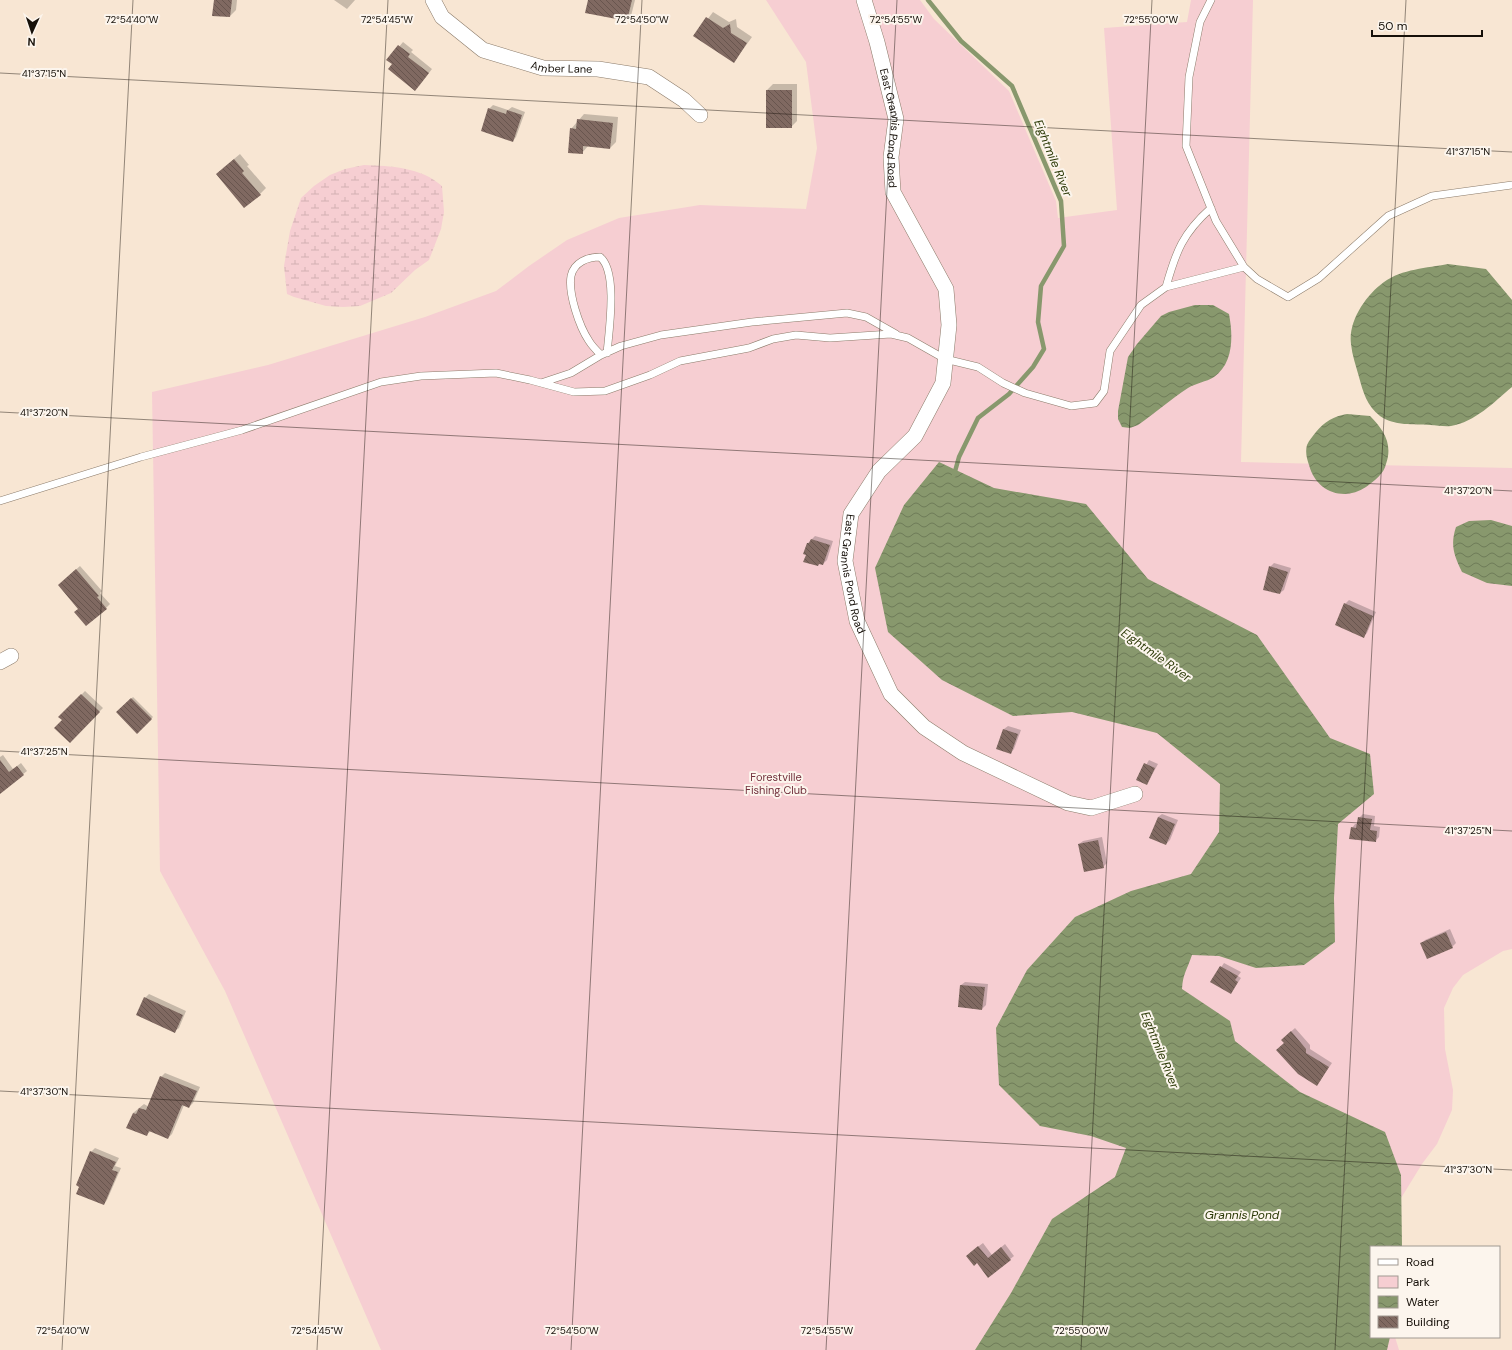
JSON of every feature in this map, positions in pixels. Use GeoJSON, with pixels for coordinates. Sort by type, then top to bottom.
{"type":"FeatureCollection","features":[{"type":"Feature","properties":{"kind":"street","name":"Amber Lane"},"geometry":{"type":"LineString","coordinates":[[433,0],[442,16],[483,50],[543,68],[598,69],[649,77],[684,100],[700,115]]}},
{"type":"Feature","properties":{"kind":"street","name":"East Grannis Pond Road"},"geometry":{"type":"LineString","coordinates":[[864,0],[877,42],[896,119],[891,157],[893,192],[946,290],[949,325],[943,383],[915,436],[879,471],[851,514],[845,561],[857,621],[891,694],[924,726],[963,753],[1068,803],[1091,808],[1135,794]]}},
{"type":"Feature","properties":{"kind":"lane"},"geometry":{"type":"LineString","coordinates":[[1211,0],[1200,22],[1189,77],[1186,146],[1216,221],[1244,267],[1257,279],[1288,297],[1319,278],[1388,216],[1432,196],[1512,185]]}},
{"type":"Feature","properties":{"kind":"lane"},"geometry":{"type":"LineString","coordinates":[[1166,287],[1180,246],[1194,223],[1211,208]]}},
{"type":"Feature","properties":{"kind":"lane"},"geometry":{"type":"LineString","coordinates":[[589,257],[600,257],[605,261],[610,283],[610,321],[604,354],[589,342],[580,324],[572,298],[571,275],[578,264],[589,257]]}},
{"type":"Feature","properties":{"kind":"lane"},"geometry":{"type":"LineString","coordinates":[[0,501],[141,457],[242,430],[381,382],[421,376],[496,373],[574,392],[605,391],[650,375],[680,361],[749,348],[773,339],[796,335],[830,338],[872,334],[908,338],[945,359],[978,367],[1003,383],[1025,393],[1070,406],[1095,403],[1104,391],[1110,351],[1141,305],[1166,287],[1244,267]]}},
{"type":"Feature","properties":{"kind":"lane"},"geometry":{"type":"LineString","coordinates":[[541,383],[571,373],[621,346],[661,335],[752,322],[847,313],[866,317],[898,336]]}},
{"type":"Feature","properties":{"kind":"green space","name":"Forestville Fishing Club"},"geometry":{"type":"Polygon","coordinates":[[[766,0],[920,0],[934,19],[1009,91],[1056,201],[1058,218],[1117,210],[1104,28],[1187,22],[1191,0],[1253,0],[1241,462],[1512,468],[1512,949],[1503,951],[1463,975],[1453,988],[1444,1008],[1445,1049],[1453,1090],[1452,1110],[1437,1144],[1422,1164],[1372,1246],[1370,1246],[1370,1338],[1395,1338],[1399,1350],[381,1350],[225,991],[160,871],[152,392],[268,365],[425,317],[496,291],[567,240],[619,218],[700,205],[806,209],[817,148],[806,62],[766,0]]]}},
{"type":"Feature","properties":{"kind":"green space"},"geometry":{"type":"Polygon","coordinates":[[[364,165],[395,167],[415,171],[434,180],[442,186],[444,212],[441,229],[429,260],[415,270],[391,293],[360,306],[326,306],[287,294],[284,266],[290,231],[301,198],[314,186],[330,175],[345,169],[364,165]]]}},
{"type":"Feature","properties":{"kind":"water"},"geometry":{"type":"Polygon","coordinates":[[[1448,264],[1486,269],[1512,300],[1512,387],[1484,411],[1460,424],[1446,426],[1404,424],[1391,421],[1380,416],[1372,408],[1364,393],[1352,352],[1352,326],[1365,301],[1377,287],[1384,282],[1399,274],[1448,264]]]}},
{"type":"Feature","properties":{"kind":"water"},"geometry":{"type":"Polygon","coordinates":[[[1195,305],[1213,305],[1229,314],[1231,339],[1229,356],[1221,371],[1214,377],[1188,388],[1138,425],[1130,428],[1122,427],[1118,419],[1118,411],[1128,357],[1161,316],[1169,312],[1195,305]]]}},
{"type":"Feature","properties":{"kind":"water"},"geometry":{"type":"Polygon","coordinates":[[[1347,414],[1370,416],[1386,438],[1388,444],[1388,457],[1383,471],[1366,487],[1349,494],[1340,494],[1324,488],[1318,482],[1309,465],[1306,450],[1309,441],[1322,425],[1334,418],[1347,414]]]}},
{"type":"Feature","properties":{"kind":"water","name":"Grannis Pond"},"geometry":{"type":"Polygon","coordinates":[[[939,462],[994,488],[1086,504],[1148,579],[1257,635],[1330,738],[1370,754],[1374,794],[1338,824],[1334,898],[1335,942],[1304,965],[1256,968],[1219,956],[1192,955],[1184,975],[1182,989],[1230,1021],[1235,1041],[1300,1092],[1385,1132],[1401,1175],[1402,1246],[1370,1246],[1370,1338],[1390,1338],[1387,1350],[975,1350],[1011,1293],[1052,1219],[1115,1177],[1126,1148],[1091,1136],[1040,1126],[999,1085],[996,1028],[1027,970],[1075,917],[1131,891],[1191,874],[1219,832],[1220,784],[1157,733],[1072,712],[1013,716],[942,680],[888,632],[875,568],[904,505],[939,462]]]}},
{"type":"Feature","properties":{"kind":"water"},"geometry":{"type":"Polygon","coordinates":[[[1491,520],[1512,526],[1512,586],[1487,583],[1462,572],[1455,555],[1453,539],[1456,527],[1469,521],[1491,520]]]}},
{"type":"Feature","properties":{"kind":"building"},"geometry":{"type":"Polygon","coordinates":[[[214,0],[232,0],[230,17],[212,16],[214,0]]]}},
{"type":"Feature","properties":{"kind":"building"},"geometry":{"type":"Polygon","coordinates":[[[588,0],[632,0],[627,21],[585,13],[588,0]]]}},
{"type":"Feature","properties":{"kind":"building"},"geometry":{"type":"Polygon","coordinates":[[[706,17],[723,28],[730,24],[731,33],[747,43],[734,63],[693,36],[706,17]]]}},
{"type":"Feature","properties":{"kind":"building"},"geometry":{"type":"Polygon","coordinates":[[[398,45],[410,54],[408,57],[429,73],[415,91],[388,69],[392,64],[386,60],[398,45]]]}},
{"type":"Feature","properties":{"kind":"building"},"geometry":{"type":"Polygon","coordinates":[[[766,90],[792,90],[792,128],[766,128],[766,90]]]}},
{"type":"Feature","properties":{"kind":"building"},"geometry":{"type":"Polygon","coordinates":[[[488,108],[506,114],[507,110],[522,115],[513,142],[481,131],[488,108]]]}},
{"type":"Feature","properties":{"kind":"building"},"geometry":{"type":"Polygon","coordinates":[[[577,119],[613,123],[610,149],[583,146],[583,154],[568,153],[570,128],[576,129],[577,119]]]}},
{"type":"Feature","properties":{"kind":"building"},"geometry":{"type":"Polygon","coordinates":[[[234,159],[244,171],[242,173],[261,195],[244,208],[216,174],[234,159]]]}},
{"type":"Feature","properties":{"kind":"building"},"geometry":{"type":"Polygon","coordinates":[[[811,539],[830,545],[823,565],[819,564],[818,566],[803,562],[806,555],[803,554],[807,543],[809,543],[811,539]]]}},
{"type":"Feature","properties":{"kind":"building"},"geometry":{"type":"Polygon","coordinates":[[[1269,566],[1288,572],[1280,594],[1263,590],[1269,566]]]}},
{"type":"Feature","properties":{"kind":"building"},"geometry":{"type":"Polygon","coordinates":[[[76,569],[99,596],[97,597],[107,609],[86,626],[74,612],[78,609],[58,585],[76,569]]]}},
{"type":"Feature","properties":{"kind":"building"},"geometry":{"type":"Polygon","coordinates":[[[1344,603],[1373,616],[1364,638],[1335,625],[1344,603]]]}},
{"type":"Feature","properties":{"kind":"building"},"geometry":{"type":"Polygon","coordinates":[[[81,694],[100,712],[70,743],[54,728],[62,720],[58,717],[81,694]]]}},
{"type":"Feature","properties":{"kind":"building"},"geometry":{"type":"Polygon","coordinates":[[[131,698],[152,719],[137,734],[116,712],[131,698]]]}},
{"type":"Feature","properties":{"kind":"building"},"geometry":{"type":"Polygon","coordinates":[[[1003,729],[1018,734],[1011,754],[996,749],[1003,729]]]}},
{"type":"Feature","properties":{"kind":"building"},"geometry":{"type":"Polygon","coordinates":[[[0,760],[9,772],[17,766],[24,775],[0,794],[0,760]]]}},
{"type":"Feature","properties":{"kind":"building"},"geometry":{"type":"Polygon","coordinates":[[[1144,763],[1155,768],[1147,785],[1136,780],[1144,763]]]}},
{"type":"Feature","properties":{"kind":"building"},"geometry":{"type":"Polygon","coordinates":[[[1158,817],[1175,824],[1166,845],[1149,838],[1158,817]]]}},
{"type":"Feature","properties":{"kind":"building"},"geometry":{"type":"Polygon","coordinates":[[[1358,817],[1372,819],[1370,830],[1377,831],[1376,842],[1349,839],[1351,827],[1356,828],[1358,817]]]}},
{"type":"Feature","properties":{"kind":"building"},"geometry":{"type":"Polygon","coordinates":[[[1098,840],[1104,868],[1084,872],[1078,844],[1098,840]]]}},
{"type":"Feature","properties":{"kind":"building"},"geometry":{"type":"Polygon","coordinates":[[[1446,932],[1453,948],[1427,959],[1420,943],[1446,932]]]}},
{"type":"Feature","properties":{"kind":"building"},"geometry":{"type":"Polygon","coordinates":[[[1220,966],[1238,976],[1235,980],[1238,982],[1231,994],[1210,982],[1220,966]]]}},
{"type":"Feature","properties":{"kind":"building"},"geometry":{"type":"Polygon","coordinates":[[[960,985],[985,987],[982,1010],[958,1007],[960,985]]]}},
{"type":"Feature","properties":{"kind":"building"},"geometry":{"type":"Polygon","coordinates":[[[144,997],[183,1015],[175,1033],[136,1015],[144,997]]]}},
{"type":"Feature","properties":{"kind":"building"},"geometry":{"type":"Polygon","coordinates":[[[1291,1031],[1306,1049],[1306,1053],[1329,1067],[1317,1086],[1298,1074],[1276,1050],[1284,1043],[1281,1040],[1291,1031]]]}},
{"type":"Feature","properties":{"kind":"building"},"geometry":{"type":"Polygon","coordinates":[[[160,1076],[197,1091],[189,1108],[182,1105],[168,1139],[149,1131],[147,1136],[126,1128],[133,1113],[136,1114],[139,1108],[146,1110],[160,1076]]]}},
{"type":"Feature","properties":{"kind":"building"},"geometry":{"type":"Polygon","coordinates":[[[90,1151],[116,1162],[112,1170],[118,1172],[104,1205],[76,1194],[79,1187],[76,1185],[90,1151]]]}},
{"type":"Feature","properties":{"kind":"building"},"geometry":{"type":"Polygon","coordinates":[[[978,1246],[988,1258],[1001,1247],[1011,1260],[988,1278],[977,1263],[974,1266],[966,1256],[978,1246]]]}},
{"type":"Feature","properties":{"kind":"waterway","name":"Eightmile River"},"geometry":{"type":"LineString","coordinates":[[928,0],[961,41],[1012,86],[1061,201],[1064,246],[1041,286],[1038,322],[1044,349],[1033,367],[1009,394],[978,418],[959,457],[954,475]]}}]}
